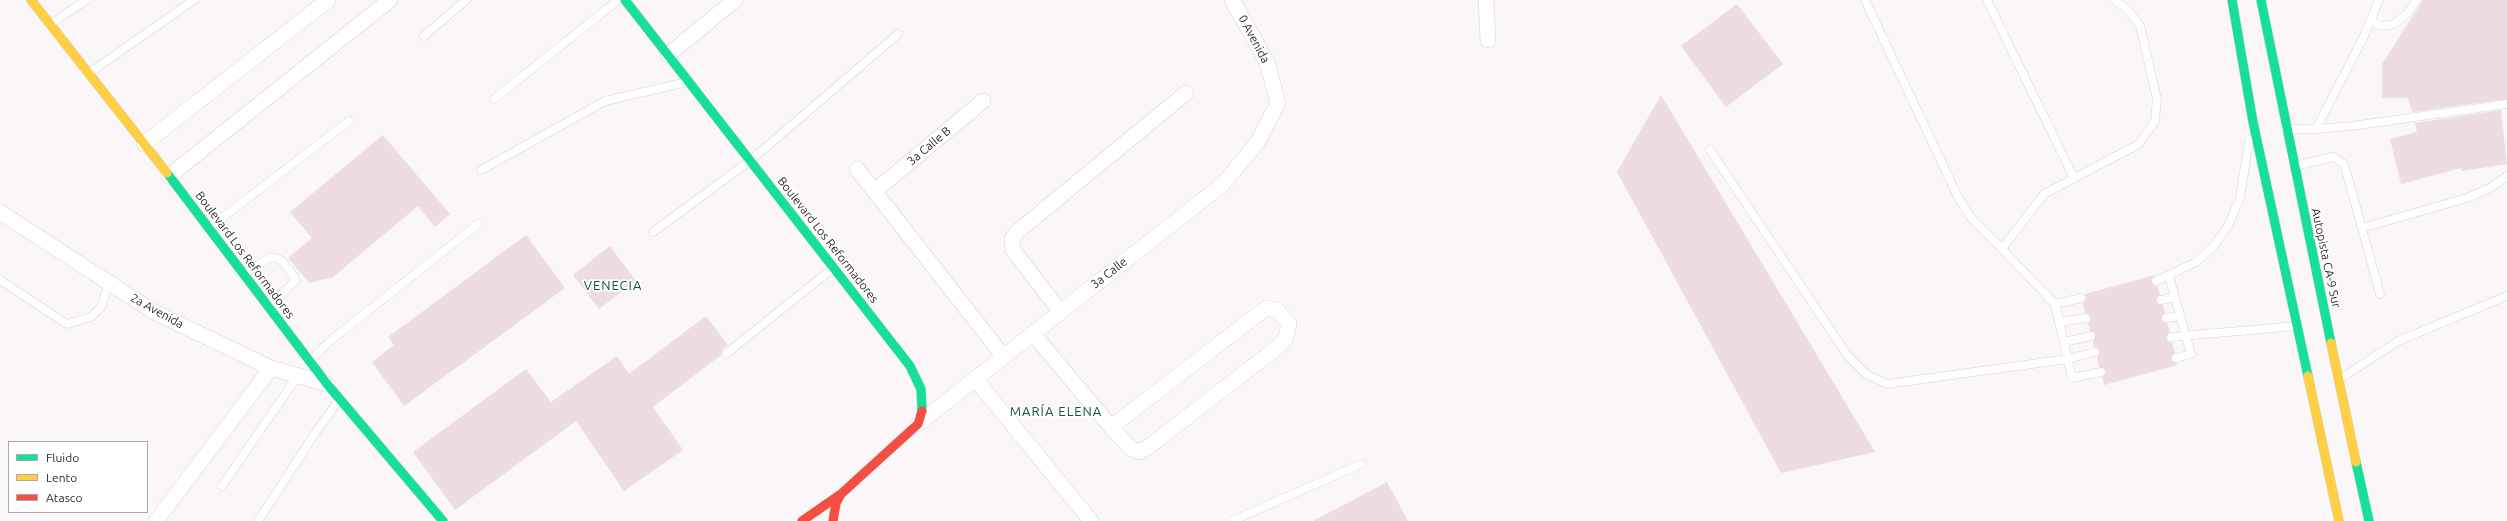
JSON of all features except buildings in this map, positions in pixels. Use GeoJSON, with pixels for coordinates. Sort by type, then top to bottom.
{"type":"FeatureCollection","features":[{"type":"Feature","properties":{"kind":"main road","name":"Boulevard Los Reformadores"},"geometry":{"type":"LineString","coordinates":[[31,0],[210,227],[327,384],[443,521]]}},
{"type":"Feature","properties":{"kind":"main road","name":"Boulevard Los Reformadores"},"geometry":{"type":"LineString","coordinates":[[625,0],[910,366],[921,389],[923,407],[918,424]]}},
{"type":"Feature","properties":{"kind":"main road"},"geometry":{"type":"LineString","coordinates":[[2232,0],[2252,122],[2298,326],[2339,521]]}},
{"type":"Feature","properties":{"kind":"main road","name":"Autopista CA-9 Sur"},"geometry":{"type":"LineString","coordinates":[[2261,0],[2286,129],[2369,521]]}},
{"type":"Feature","properties":{"kind":"main road"},"geometry":{"type":"LineString","coordinates":[[802,521],[841,494],[918,424]]}},
{"type":"Feature","properties":{"kind":"main road"},"geometry":{"type":"LineString","coordinates":[[833,521],[836,503],[841,494]]}},
{"type":"Feature","properties":{"kind":"street"},"geometry":{"type":"LineString","coordinates":[[144,144],[328,0]]}},
{"type":"Feature","properties":{"kind":"street"},"geometry":{"type":"LineString","coordinates":[[169,176],[390,0]]}},
{"type":"Feature","properties":{"kind":"street"},"geometry":{"type":"LineString","coordinates":[[668,55],[735,0]]}},
{"type":"Feature","properties":{"kind":"street","name":"0 Avenida"},"geometry":{"type":"LineString","coordinates":[[1232,0],[1267,62],[1278,103]]}},
{"type":"Feature","properties":{"kind":"street"},"geometry":{"type":"LineString","coordinates":[[1486,0],[1488,40]]}},
{"type":"Feature","properties":{"kind":"street"},"geometry":{"type":"LineString","coordinates":[[1060,311],[1013,250],[1012,239],[1017,232],[1186,93]]}},
{"type":"Feature","properties":{"kind":"street","name":"3a Calle B"},"geometry":{"type":"LineString","coordinates":[[875,191],[983,101]]}},
{"type":"Feature","properties":{"kind":"street","name":"3a Calle"},"geometry":{"type":"LineString","coordinates":[[918,424],[1034,335],[1060,311],[1223,184],[1257,143],[1278,103]]}},
{"type":"Feature","properties":{"kind":"street"},"geometry":{"type":"LineString","coordinates":[[857,169],[1004,358]]}},
{"type":"Feature","properties":{"kind":"street","name":"2a Avenida"},"geometry":{"type":"LineString","coordinates":[[0,212],[154,312],[272,368],[327,384]]}},
{"type":"Feature","properties":{"kind":"street"},"geometry":{"type":"LineString","coordinates":[[1034,335],[1111,427],[1130,448],[1139,452],[1147,448],[1279,346],[1286,338],[1289,324],[1277,310],[1266,308],[1111,427]]}},
{"type":"Feature","properties":{"kind":"street"},"geometry":{"type":"LineString","coordinates":[[156,521],[272,368]]}},
{"type":"Feature","properties":{"kind":"street"},"geometry":{"type":"LineString","coordinates":[[976,380],[1091,521]]}},
{"type":"Feature","properties":{"kind":"lane"},"geometry":{"type":"LineString","coordinates":[[50,25],[86,0]]}},
{"type":"Feature","properties":{"kind":"lane"},"geometry":{"type":"LineString","coordinates":[[89,74],[194,0]]}},
{"type":"Feature","properties":{"kind":"lane"},"geometry":{"type":"LineString","coordinates":[[424,36],[466,0]]}},
{"type":"Feature","properties":{"kind":"lane"},"geometry":{"type":"LineString","coordinates":[[494,99],[618,0]]}},
{"type":"Feature","properties":{"kind":"lane"},"geometry":{"type":"LineString","coordinates":[[1865,0],[1959,199],[1972,219],[2055,304],[2072,378],[2101,372]]}},
{"type":"Feature","properties":{"kind":"lane"},"geometry":{"type":"LineString","coordinates":[[1988,0],[2074,178]]}},
{"type":"Feature","properties":{"kind":"lane"},"geometry":{"type":"LineString","coordinates":[[2002,249],[2039,200],[2055,187],[2139,144],[2155,121],[2157,99],[2140,26],[2128,10],[2115,0]]}},
{"type":"Feature","properties":{"kind":"lane"},"geometry":{"type":"LineString","coordinates":[[2316,129],[2379,0]]}},
{"type":"Feature","properties":{"kind":"lane"},"geometry":{"type":"LineString","coordinates":[[2370,21],[2381,26],[2394,24],[2407,14],[2417,0]]}},
{"type":"Feature","properties":{"kind":"lane"},"geometry":{"type":"LineString","coordinates":[[653,232],[751,160],[898,34]]}},
{"type":"Feature","properties":{"kind":"lane"},"geometry":{"type":"LineString","coordinates":[[480,170],[605,101],[688,82]]}},
{"type":"Feature","properties":{"kind":"lane"},"geometry":{"type":"LineString","coordinates":[[2286,129],[2316,129],[2352,126],[2507,104]]}},
{"type":"Feature","properties":{"kind":"lane"},"geometry":{"type":"LineString","coordinates":[[210,227],[349,121]]}},
{"type":"Feature","properties":{"kind":"lane"},"geometry":{"type":"LineString","coordinates":[[2156,281],[2196,262],[2214,246],[2229,224],[2240,198],[2252,122]]}},
{"type":"Feature","properties":{"kind":"lane"},"geometry":{"type":"LineString","coordinates":[[1710,150],[1847,355],[1866,374],[1887,384],[2068,359],[2096,352]]}},
{"type":"Feature","properties":{"kind":"lane"},"geometry":{"type":"LineString","coordinates":[[2294,167],[2333,157],[2340,160],[2344,164],[2380,294]]}},
{"type":"Feature","properties":{"kind":"lane"},"geometry":{"type":"LineString","coordinates":[[2362,228],[2467,198],[2490,188],[2507,176]]}},
{"type":"Feature","properties":{"kind":"lane"},"geometry":{"type":"LineString","coordinates":[[222,486],[298,375],[330,341],[478,224]]}},
{"type":"Feature","properties":{"kind":"lane"},"geometry":{"type":"LineString","coordinates":[[244,273],[271,257],[277,258],[295,278],[293,284],[269,306]]}},
{"type":"Feature","properties":{"kind":"lane"},"geometry":{"type":"LineString","coordinates":[[726,354],[818,278],[835,268]]}},
{"type":"Feature","properties":{"kind":"lane"},"geometry":{"type":"LineString","coordinates":[[2169,276],[2191,354],[2176,358]]}},
{"type":"Feature","properties":{"kind":"lane"},"geometry":{"type":"LineString","coordinates":[[0,280],[67,324],[91,317],[101,307],[109,283]]}},
{"type":"Feature","properties":{"kind":"lane"},"geometry":{"type":"LineString","coordinates":[[2340,379],[2398,342],[2507,296]]}},
{"type":"Feature","properties":{"kind":"lane"},"geometry":{"type":"LineString","coordinates":[[2161,300],[2174,297]]}},
{"type":"Feature","properties":{"kind":"lane"},"geometry":{"type":"LineString","coordinates":[[2055,304],[2081,298]]}},
{"type":"Feature","properties":{"kind":"lane"},"geometry":{"type":"LineString","coordinates":[[2166,318],[2180,316]]}},
{"type":"Feature","properties":{"kind":"lane"},"geometry":{"type":"LineString","coordinates":[[2060,322],[2086,318]]}},
{"type":"Feature","properties":{"kind":"lane"},"geometry":{"type":"LineString","coordinates":[[2171,337],[2185,334],[2298,326]]}},
{"type":"Feature","properties":{"kind":"lane"},"geometry":{"type":"LineString","coordinates":[[2064,342],[2091,336]]}},
{"type":"Feature","properties":{"kind":"lane"},"geometry":{"type":"LineString","coordinates":[[258,521],[316,432],[340,399]]}},
{"type":"Feature","properties":{"kind":"lane"},"geometry":{"type":"LineString","coordinates":[[1232,521],[1361,464]]}},
{"type":"Feature","properties":{"kind":"traffic: fast"},"geometry":{"type":"LineString","coordinates":[[625,0],[910,366],[921,389],[922,411]]}},
{"type":"Feature","properties":{"kind":"traffic: fast"},"geometry":{"type":"LineString","coordinates":[[2232,0],[2253,122],[2308,376]]}},
{"type":"Feature","properties":{"kind":"traffic: fast"},"geometry":{"type":"LineString","coordinates":[[2261,0],[2331,343]]}},
{"type":"Feature","properties":{"kind":"traffic: fast"},"geometry":{"type":"LineString","coordinates":[[167,173],[327,384],[443,521]]}},
{"type":"Feature","properties":{"kind":"traffic: fast"},"geometry":{"type":"LineString","coordinates":[[2356,462],[2369,521]]}},
{"type":"Feature","properties":{"kind":"traffic: slow"},"geometry":{"type":"LineString","coordinates":[[31,0],[167,173]]}},
{"type":"Feature","properties":{"kind":"traffic: slow"},"geometry":{"type":"LineString","coordinates":[[2331,343],[2356,462]]}},
{"type":"Feature","properties":{"kind":"traffic: slow"},"geometry":{"type":"LineString","coordinates":[[2308,376],[2339,521]]}},
{"type":"Feature","properties":{"kind":"traffic: jam"},"geometry":{"type":"LineString","coordinates":[[833,521],[836,503],[841,494],[918,424],[922,411]]}},
{"type":"Feature","properties":{"kind":"traffic: jam"},"geometry":{"type":"LineString","coordinates":[[802,521],[841,494]]}},
{"type":"Feature","properties":{"kind":"district","name":"VENECIA"},"geometry":{"type":"Point","coordinates":[613,286]}},
{"type":"Feature","properties":{"kind":"district","name":"MARÍA ELENA"},"geometry":{"type":"Point","coordinates":[1056,412]}}]}
